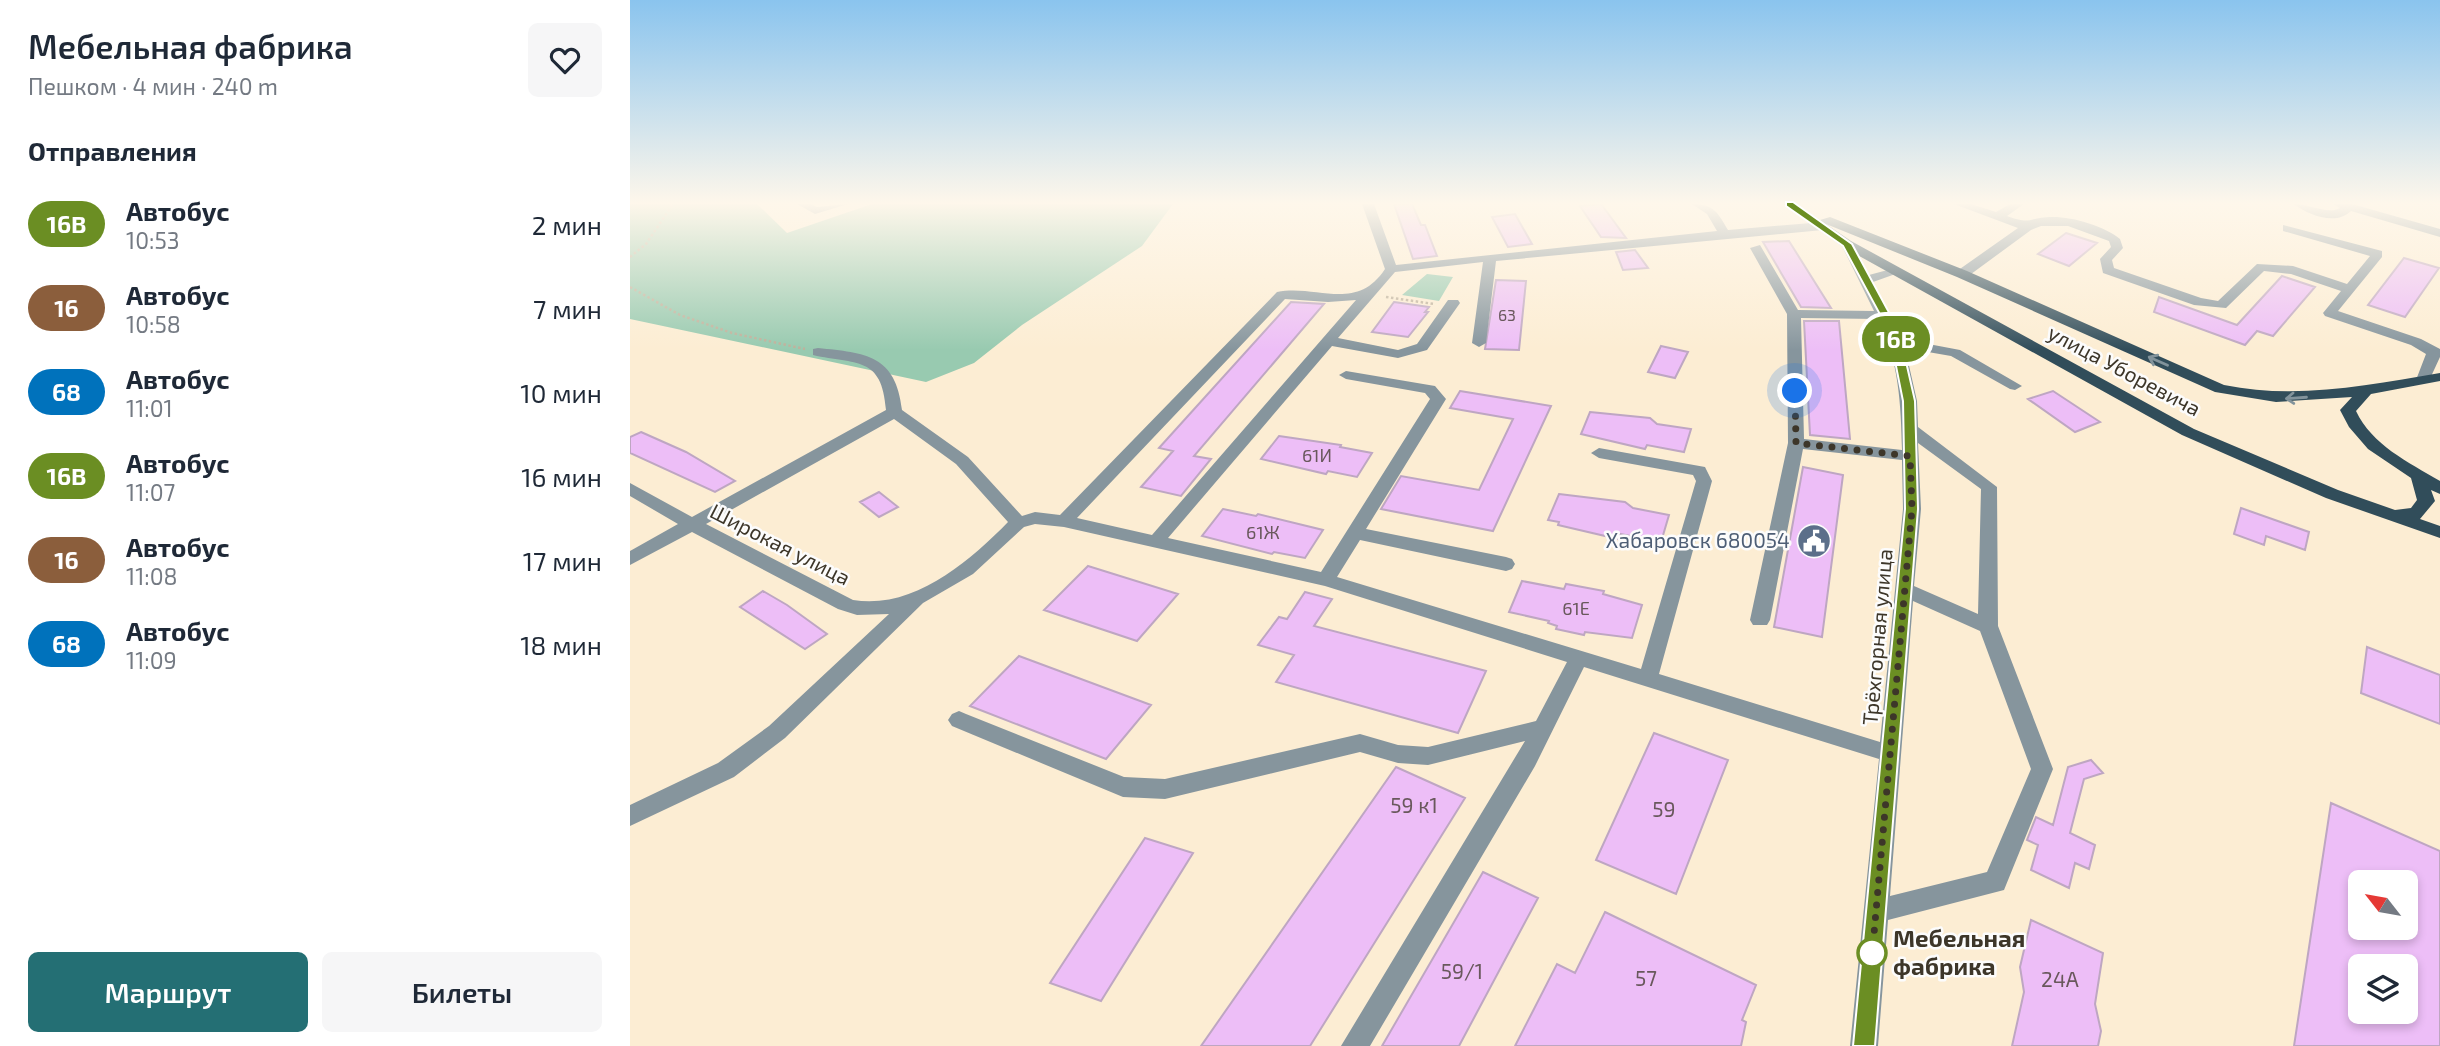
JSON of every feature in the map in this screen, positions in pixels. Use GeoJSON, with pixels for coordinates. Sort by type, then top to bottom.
{"type":"FeatureCollection","features":[{"type":"Feature","properties":{"kind":"main road","name":"улица Уборевича"},"geometry":{"type":"LineString","coordinates":[[1862,253],[2188,432],[2269,468],[2440,532]]}},
{"type":"Feature","properties":{"kind":"main road","name":"улица Уборевича"},"geometry":{"type":"LineString","coordinates":[[1910,253],[2220,389],[2252,398],[2282,399],[2364,393],[2440,377]]}},
{"type":"Feature","properties":{"kind":"main road"},"geometry":{"type":"LineString","coordinates":[[2364,393],[2348,410],[2353,426],[2370,442],[2440,488]]}},
{"type":"Feature","properties":{"kind":"main road"},"geometry":{"type":"LineString","coordinates":[[2391,515],[2416,514],[2426,501],[2418,475]]}},
{"type":"Feature","properties":{"kind":"street"},"geometry":{"type":"LineString","coordinates":[[1157,540],[1369,295],[1385,284],[1391,269],[1385,253]]}},
{"type":"Feature","properties":{"kind":"street"},"geometry":{"type":"LineString","coordinates":[[1391,269],[1535,253]]}},
{"type":"Feature","properties":{"kind":"street"},"geometry":{"type":"LineString","coordinates":[[1759,253],[1794,314],[1796,443],[1760,620]]}},
{"type":"Feature","properties":{"kind":"street","name":"Трёхгорная улица"},"geometry":{"type":"LineString","coordinates":[[1852,253],[1897,342],[1909,401],[1912,509],[1864,1046]]}},
{"type":"Feature","properties":{"kind":"street"},"geometry":{"type":"LineString","coordinates":[[1962,274],[1992,253]]}},
{"type":"Feature","properties":{"kind":"street"},"geometry":{"type":"LineString","coordinates":[[2112,253],[2106,259],[2108,270],[2199,302],[2221,305],[2261,267],[2292,270],[2349,289]]}},
{"type":"Feature","properties":{"kind":"street"},"geometry":{"type":"LineString","coordinates":[[2374,253],[2378,254],[2329,313],[2416,342],[2437,353],[2423,380]]}},
{"type":"Feature","properties":{"kind":"street"},"geometry":{"type":"LineString","coordinates":[[1479,343],[1490,258]]}},
{"type":"Feature","properties":{"kind":"street"},"geometry":{"type":"LineString","coordinates":[[1866,280],[1895,272]]}},
{"type":"Feature","properties":{"kind":"street"},"geometry":{"type":"LineString","coordinates":[[1064,521],[1282,295],[1369,295]]}},
{"type":"Feature","properties":{"kind":"street"},"geometry":{"type":"LineString","coordinates":[[1329,341],[1398,354],[1422,347],[1452,305]]}},
{"type":"Feature","properties":{"kind":"street"},"geometry":{"type":"LineString","coordinates":[[1794,314],[1885,315]]}},
{"type":"Feature","properties":{"kind":"street"},"geometry":{"type":"LineString","coordinates":[[1897,342],[1955,353],[2015,386]]}},
{"type":"Feature","properties":{"kind":"street"},"geometry":{"type":"LineString","coordinates":[[817,352],[855,356],[877,365],[894,387],[894,412]]}},
{"type":"Feature","properties":{"kind":"street"},"geometry":{"type":"LineString","coordinates":[[1326,580],[1437,399],[1430,389],[1346,374]]}},
{"type":"Feature","properties":{"kind":"street"},"geometry":{"type":"LineString","coordinates":[[894,412],[946,444],[989,485],[1018,523],[1035,518],[1064,521],[1326,580],[1891,754]]}},
{"type":"Feature","properties":{"kind":"street"},"geometry":{"type":"LineString","coordinates":[[630,559],[894,412]]}},
{"type":"Feature","properties":{"kind":"street"},"geometry":{"type":"LineString","coordinates":[[1876,911],[1995,882],[2042,769],[1988,626],[1989,487],[1910,429]]}},
{"type":"Feature","properties":{"kind":"street"},"geometry":{"type":"LineString","coordinates":[[1796,443],[1910,456]]}},
{"type":"Feature","properties":{"kind":"street"},"geometry":{"type":"LineString","coordinates":[[1599,453],[1699,471],[1704,481],[1648,679]]}},
{"type":"Feature","properties":{"kind":"street","name":"Широкая улица"},"geometry":{"type":"LineString","coordinates":[[630,489],[690,525],[857,608],[889,607],[919,596],[962,574],[994,548],[1018,523]]}},
{"type":"Feature","properties":{"kind":"street"},"geometry":{"type":"LineString","coordinates":[[1355,533],[1506,564]]}},
{"type":"Feature","properties":{"kind":"street"},"geometry":{"type":"LineString","coordinates":[[1905,590],[1988,626]]}},
{"type":"Feature","properties":{"kind":"street"},"geometry":{"type":"LineString","coordinates":[[630,816],[726,770],[777,732],[919,596]]}},
{"type":"Feature","properties":{"kind":"street"},"geometry":{"type":"LineString","coordinates":[[1355,1046],[1543,728],[1579,658]]}},
{"type":"Feature","properties":{"kind":"street"},"geometry":{"type":"LineString","coordinates":[[959,720],[1122,787],[1165,789],[1360,743],[1398,754],[1428,756],[1543,728]]}},
{"type":"Feature","properties":{"kind":"path"},"geometry":{"type":"LineString","coordinates":[[630,287],[680,315],[732,332],[817,352]]}},
{"type":"Feature","properties":{"kind":"path"},"geometry":{"type":"LineString","coordinates":[[1369,295],[1452,305]]}},
{"type":"Feature","properties":{"kind":"green space"},"geometry":{"type":"Polygon","coordinates":[[[630,253],[1132,253],[1022,325],[974,363],[926,382],[630,319],[630,253]]]}},
{"type":"Feature","properties":{"kind":"green space"},"geometry":{"type":"Polygon","coordinates":[[[1427,274],[1453,277],[1439,301],[1402,295],[1427,274]]]}},
{"type":"Feature","properties":{"kind":"building"},"geometry":{"type":"Polygon","coordinates":[[[1411,253],[1436,253],[1437,256],[1413,259],[1411,253]]]}},
{"type":"Feature","properties":{"kind":"building"},"geometry":{"type":"Polygon","coordinates":[[[1616,253],[1637,253],[1648,268],[1623,270],[1616,253]]]}},
{"type":"Feature","properties":{"kind":"building"},"geometry":{"type":"Polygon","coordinates":[[[1769,253],[1796,253],[1831,308],[1801,307],[1769,253]]]}},
{"type":"Feature","properties":{"kind":"building"},"geometry":{"type":"Polygon","coordinates":[[[2040,253],[2085,253],[2069,266],[2040,253]]]}},
{"type":"Feature","properties":{"kind":"building"},"geometry":{"type":"Polygon","coordinates":[[[2404,258],[2439,268],[2405,317],[2368,305],[2404,258]]]}},
{"type":"Feature","properties":{"kind":"building"},"geometry":{"type":"Polygon","coordinates":[[[2282,276],[2315,287],[2273,336],[2257,331],[2245,345],[2154,312],[2159,297],[2237,325],[2282,276]]]}},
{"type":"Feature","properties":{"kind":"building"},"geometry":{"type":"Polygon","coordinates":[[[1496,280],[1526,281],[1519,350],[1485,349],[1496,280]]]}},
{"type":"Feature","properties":{"kind":"building"},"geometry":{"type":"Polygon","coordinates":[[[1291,302],[1324,304],[1194,456],[1211,459],[1181,496],[1141,487],[1173,451],[1159,448],[1291,302]]]}},
{"type":"Feature","properties":{"kind":"building"},"geometry":{"type":"Polygon","coordinates":[[[1394,302],[1429,307],[1408,337],[1372,332],[1394,302]]]}},
{"type":"Feature","properties":{"kind":"building"},"geometry":{"type":"Polygon","coordinates":[[[1804,321],[1839,321],[1850,439],[1810,435],[1804,321]]]}},
{"type":"Feature","properties":{"kind":"building"},"geometry":{"type":"Polygon","coordinates":[[[1661,346],[1688,352],[1675,378],[1648,372],[1661,346]]]}},
{"type":"Feature","properties":{"kind":"building"},"geometry":{"type":"Polygon","coordinates":[[[1460,391],[1551,406],[1493,531],[1381,509],[1401,476],[1479,490],[1513,419],[1450,408],[1460,391]]]}},
{"type":"Feature","properties":{"kind":"building"},"geometry":{"type":"Polygon","coordinates":[[[2053,391],[2100,422],[2075,432],[2028,399],[2053,391]]]}},
{"type":"Feature","properties":{"kind":"building"},"geometry":{"type":"Polygon","coordinates":[[[1590,412],[1650,418],[1657,424],[1691,429],[1684,452],[1647,445],[1645,449],[1581,434],[1590,412]]]}},
{"type":"Feature","properties":{"kind":"building"},"geometry":{"type":"Polygon","coordinates":[[[641,432],[686,452],[735,481],[715,492],[630,453],[630,437],[641,432]]]}},
{"type":"Feature","properties":{"kind":"building"},"geometry":{"type":"Polygon","coordinates":[[[1279,436],[1341,445],[1340,447],[1372,453],[1357,477],[1328,471],[1326,474],[1261,459],[1279,436]]]}},
{"type":"Feature","properties":{"kind":"building"},"geometry":{"type":"Polygon","coordinates":[[[1803,467],[1843,475],[1822,637],[1774,627],[1803,467]]]}},
{"type":"Feature","properties":{"kind":"building"},"geometry":{"type":"Polygon","coordinates":[[[879,492],[898,507],[879,517],[860,502],[879,492]]]}},
{"type":"Feature","properties":{"kind":"building"},"geometry":{"type":"Polygon","coordinates":[[[1559,494],[1625,502],[1633,508],[1669,515],[1661,542],[1620,534],[1618,539],[1558,525],[1559,522],[1548,520],[1559,494]]]}},
{"type":"Feature","properties":{"kind":"building"},"geometry":{"type":"Polygon","coordinates":[[[2241,508],[2309,532],[2305,550],[2266,536],[2264,545],[2234,534],[2241,508]]]}},
{"type":"Feature","properties":{"kind":"building"},"geometry":{"type":"Polygon","coordinates":[[[1223,509],[1256,516],[1258,514],[1323,530],[1305,558],[1274,552],[1272,554],[1202,536],[1223,509]]]}},
{"type":"Feature","properties":{"kind":"building"},"geometry":{"type":"Polygon","coordinates":[[[1088,566],[1178,594],[1137,641],[1044,610],[1088,566]]]}},
{"type":"Feature","properties":{"kind":"building"},"geometry":{"type":"Polygon","coordinates":[[[1522,581],[1564,589],[1566,584],[1604,591],[1603,594],[1642,605],[1632,638],[1585,632],[1584,635],[1556,629],[1557,626],[1548,623],[1549,621],[1509,612],[1522,581]]]}},
{"type":"Feature","properties":{"kind":"building"},"geometry":{"type":"Polygon","coordinates":[[[763,591],[827,634],[805,649],[740,607],[763,591]]]}},
{"type":"Feature","properties":{"kind":"building"},"geometry":{"type":"Polygon","coordinates":[[[1305,592],[1332,599],[1314,626],[1486,671],[1458,733],[1276,682],[1294,655],[1258,645],[1279,617],[1287,619],[1305,592]]]}},
{"type":"Feature","properties":{"kind":"building"},"geometry":{"type":"Polygon","coordinates":[[[2367,647],[2440,675],[2440,724],[2361,693],[2367,647]]]}},
{"type":"Feature","properties":{"kind":"building"},"geometry":{"type":"Polygon","coordinates":[[[1019,656],[1151,705],[1106,759],[970,706],[1019,656]]]}},
{"type":"Feature","properties":{"kind":"building"},"geometry":{"type":"Polygon","coordinates":[[[1654,733],[1728,760],[1676,894],[1596,860],[1654,733]]]}},
{"type":"Feature","properties":{"kind":"building"},"geometry":{"type":"Polygon","coordinates":[[[2091,760],[2103,773],[2084,779],[2070,833],[2095,845],[2089,869],[2075,863],[2069,888],[2031,870],[2038,845],[2027,840],[2036,817],[2053,825],[2068,767],[2091,760]]]}},
{"type":"Feature","properties":{"kind":"building"},"geometry":{"type":"Polygon","coordinates":[[[1396,767],[1465,798],[1310,1046],[1201,1046],[1396,767]]]}},
{"type":"Feature","properties":{"kind":"building"},"geometry":{"type":"Polygon","coordinates":[[[2331,803],[2440,851],[2440,1046],[2294,1046],[2331,803]]]}},
{"type":"Feature","properties":{"kind":"building"},"geometry":{"type":"Polygon","coordinates":[[[1145,838],[1193,853],[1101,1001],[1050,983],[1145,838]]]}},
{"type":"Feature","properties":{"kind":"building"},"geometry":{"type":"Polygon","coordinates":[[[1483,872],[1538,898],[1459,1046],[1382,1046],[1483,872]]]}},
{"type":"Feature","properties":{"kind":"building"},"geometry":{"type":"Polygon","coordinates":[[[1605,912],[1756,985],[1742,1020],[1746,1022],[1741,1046],[1515,1046],[1557,964],[1575,973],[1605,912]]]}},
{"type":"Feature","properties":{"kind":"building"},"geometry":{"type":"Polygon","coordinates":[[[2031,920],[2103,953],[2095,1004],[2101,1031],[2098,1046],[2012,1046],[2024,992],[2020,967],[2031,920]]]}},
{"type":"Feature","properties":{"kind":"bus line","name":"16В"},"geometry":{"type":"LineString","coordinates":[[1852,253],[1894,331],[1897,342],[1909,401],[1912,509],[1864,1046]]}},
{"type":"Feature","properties":{"kind":"place","name":"Хабаровск 680054"},"geometry":{"type":"Point","coordinates":[1814,541]}},
{"type":"Feature","properties":{"kind":"place","name":"Мебельная фабрика"},"geometry":{"type":"Point","coordinates":[1872,953]}},
{"type":"Feature","properties":{"kind":"route"},"geometry":{"type":"LineString","coordinates":[[1795,391],[1796,443],[1910,456],[1912,509],[1872,956],[1872,953]]}}]}
